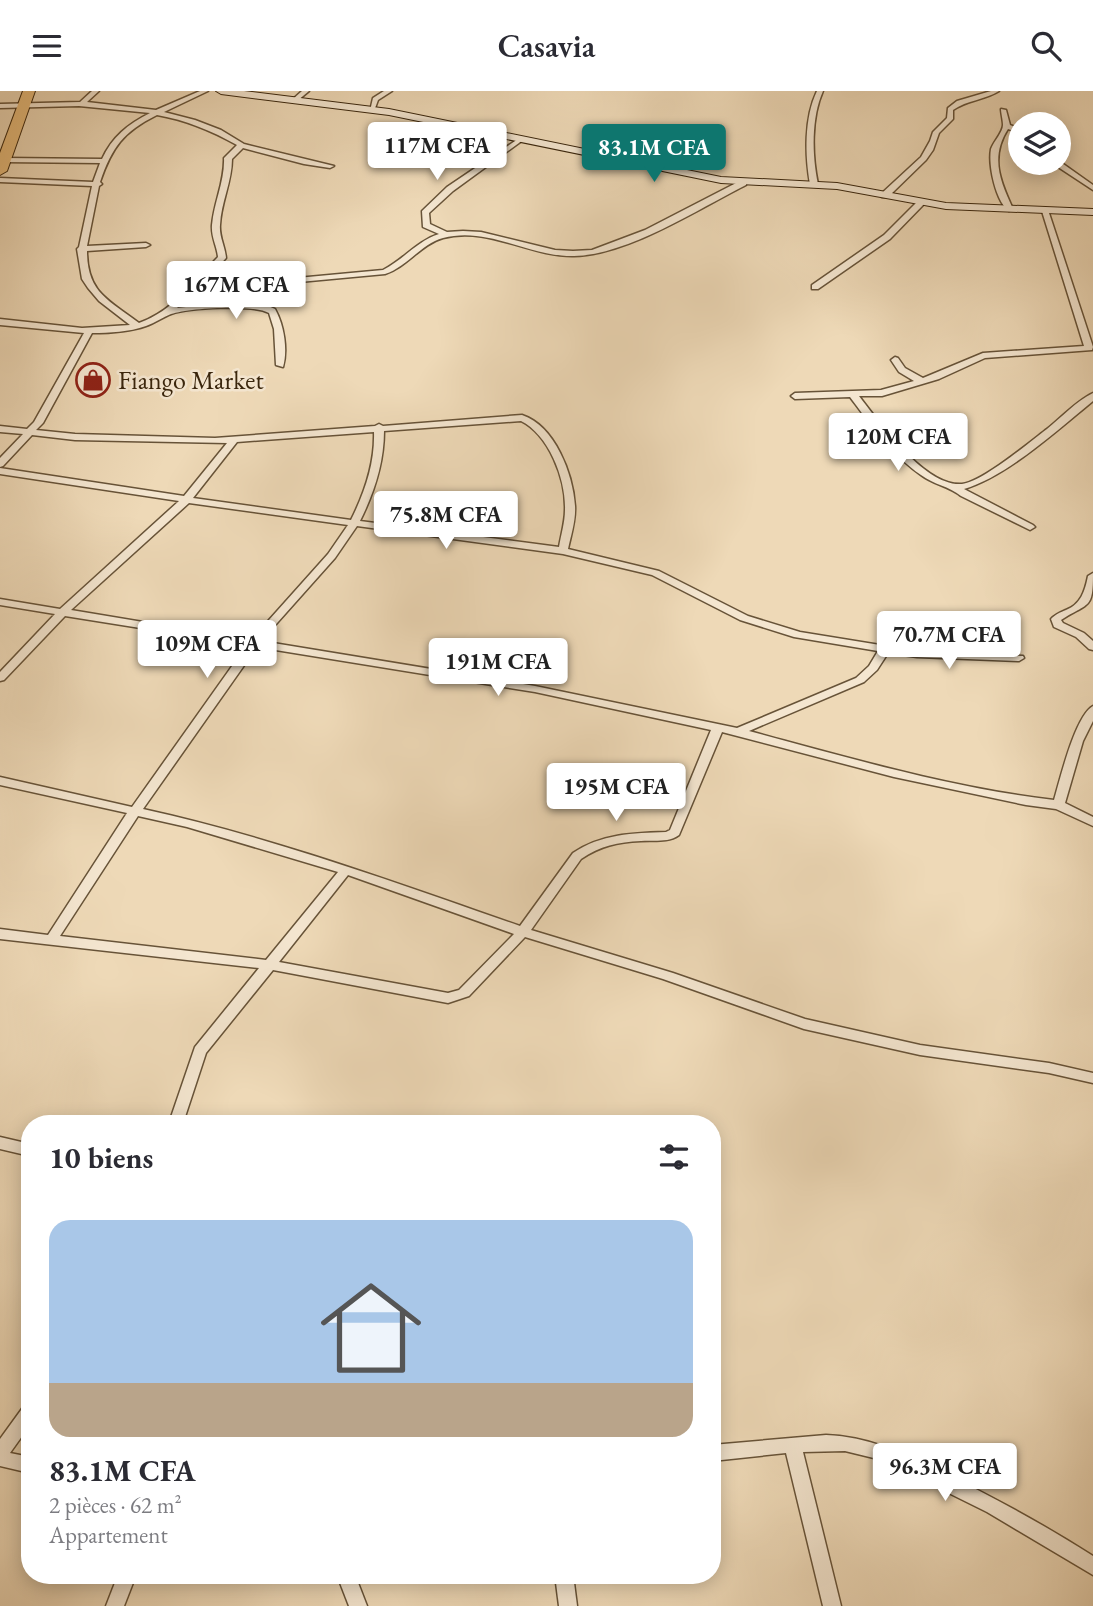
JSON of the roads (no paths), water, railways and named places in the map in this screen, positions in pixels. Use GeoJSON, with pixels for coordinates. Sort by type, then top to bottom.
{"type":"FeatureCollection","features":[{"type":"Feature","properties":{"kind":"highway"},"geometry":{"type":"LineString","coordinates":[[2,166],[5,143],[26,100]]}},
{"type":"Feature","properties":{"kind":"main road"},"geometry":{"type":"LineString","coordinates":[[221,91],[372,110],[678,173],[743,183],[814,184],[922,202],[1093,212]]}},
{"type":"Feature","properties":{"kind":"street"},"geometry":{"type":"LineString","coordinates":[[82,103],[96,91]]}},
{"type":"Feature","properties":{"kind":"street"},"geometry":{"type":"LineString","coordinates":[[137,326],[94,290],[83,271],[81,249],[88,213],[104,162],[117,139],[157,114],[205,91]]}},
{"type":"Feature","properties":{"kind":"street"},"geometry":{"type":"LineString","coordinates":[[295,100],[306,91]]}},
{"type":"Feature","properties":{"kind":"street"},"geometry":{"type":"LineString","coordinates":[[372,110],[375,99],[389,91]]}},
{"type":"Feature","properties":{"kind":"street"},"geometry":{"type":"LineString","coordinates":[[814,184],[811,168],[813,127],[815,99],[820,91]]}},
{"type":"Feature","properties":{"kind":"street"},"geometry":{"type":"LineString","coordinates":[[885,195],[931,151],[936,132],[950,120],[950,109],[954,105],[996,91]]}},
{"type":"Feature","properties":{"kind":"street"},"geometry":{"type":"LineString","coordinates":[[0,106],[26,100],[82,103],[157,114],[197,124],[243,145],[304,162],[330,166]]}},
{"type":"Feature","properties":{"kind":"street"},"geometry":{"type":"LineString","coordinates":[[1003,110],[1007,126],[999,137],[992,169],[1009,209]]}},
{"type":"Feature","properties":{"kind":"street"},"geometry":{"type":"LineString","coordinates":[[446,235],[426,225],[425,213],[450,189],[521,139]]}},
{"type":"Feature","properties":{"kind":"street"},"geometry":{"type":"LineString","coordinates":[[0,322],[90,329],[137,326],[167,312],[222,258],[216,235],[220,204],[229,177],[228,158],[243,145]]}},
{"type":"Feature","properties":{"kind":"street"},"geometry":{"type":"LineString","coordinates":[[2,166],[104,162]]}},
{"type":"Feature","properties":{"kind":"street"},"geometry":{"type":"LineString","coordinates":[[1071,172],[1093,188]]}},
{"type":"Feature","properties":{"kind":"street"},"geometry":{"type":"LineString","coordinates":[[0,180],[98,184]]}},
{"type":"Feature","properties":{"kind":"street"},"geometry":{"type":"LineString","coordinates":[[191,290],[385,272],[395,268],[433,239],[446,235],[492,237],[554,252],[590,252],[644,231],[743,183]]}},
{"type":"Feature","properties":{"kind":"street"},"geometry":{"type":"LineString","coordinates":[[815,287],[887,237],[922,202]]}},
{"type":"Feature","properties":{"kind":"street"},"geometry":{"type":"LineString","coordinates":[[795,396],[882,393],[921,381],[983,355],[1091,351],[1044,210]]}},
{"type":"Feature","properties":{"kind":"street"},"geometry":{"type":"LineString","coordinates":[[81,249],[146,245]]}},
{"type":"Feature","properties":{"kind":"street"},"geometry":{"type":"LineString","coordinates":[[167,312],[225,306],[265,307],[274,313],[281,350],[280,365]]}},
{"type":"Feature","properties":{"kind":"street"},"geometry":{"type":"LineString","coordinates":[[0,464],[38,422],[90,329]]}},
{"type":"Feature","properties":{"kind":"street"},"geometry":{"type":"LineString","coordinates":[[895,360],[902,369],[921,381]]}},
{"type":"Feature","properties":{"kind":"street"},"geometry":{"type":"LineString","coordinates":[[853,395],[910,463],[1030,527]]}},
{"type":"Feature","properties":{"kind":"street"},"geometry":{"type":"LineString","coordinates":[[954,486],[972,484],[1012,459],[1091,402]]}},
{"type":"Feature","properties":{"kind":"street"},"geometry":{"type":"LineString","coordinates":[[0,429],[129,439],[234,440],[514,417],[528,419],[550,444],[566,486],[570,517],[564,551]]}},
{"type":"Feature","properties":{"kind":"street"},"geometry":{"type":"LineString","coordinates":[[51,940],[134,810],[254,643],[331,555],[354,524],[374,470],[379,450],[379,427]]}},
{"type":"Feature","properties":{"kind":"street"},"geometry":{"type":"LineString","coordinates":[[0,678],[63,612],[186,500],[234,440]]}},
{"type":"Feature","properties":{"kind":"street"},"geometry":{"type":"LineString","coordinates":[[0,471],[354,524],[564,551],[655,573],[767,627],[798,635],[884,650],[1019,659]]}},
{"type":"Feature","properties":{"kind":"street"},"geometry":{"type":"LineString","coordinates":[[1093,576],[1090,594],[1072,610],[1062,613],[1056,619],[1058,625],[1080,635],[1093,647]]}},
{"type":"Feature","properties":{"kind":"street"},"geometry":{"type":"LineString","coordinates":[[0,602],[535,688],[738,732],[894,773],[1026,801],[1059,804],[1093,822]]}},
{"type":"Feature","properties":{"kind":"street"},"geometry":{"type":"LineString","coordinates":[[738,732],[860,680],[873,668],[884,650]]}},
{"type":"Feature","properties":{"kind":"street"},"geometry":{"type":"LineString","coordinates":[[1059,804],[1077,741],[1093,710]]}},
{"type":"Feature","properties":{"kind":"street"},"geometry":{"type":"LineString","coordinates":[[0,934],[271,965],[448,998],[464,993],[523,932],[577,856],[589,847],[620,839],[669,836],[675,832],[718,728]]}},
{"type":"Feature","properties":{"kind":"street"},"geometry":{"type":"LineString","coordinates":[[0,781],[188,823],[346,870],[523,932],[668,977],[804,1024],[920,1050],[1049,1068],[1093,1078]]}},
{"type":"Feature","properties":{"kind":"street"},"geometry":{"type":"LineString","coordinates":[[179,1115],[200,1051],[346,870]]}},
{"type":"Feature","properties":{"kind":"street"},"geometry":{"type":"LineString","coordinates":[[0,1143],[21,1148]]}},
{"type":"Feature","properties":{"kind":"street"},"geometry":{"type":"LineString","coordinates":[[21,1424],[0,1455],[21,1462]]}},
{"type":"Feature","properties":{"kind":"street"},"geometry":{"type":"LineString","coordinates":[[721,1452],[837,1444],[861,1446],[887,1454],[983,1499],[1043,1533],[1093,1566]]}},
{"type":"Feature","properties":{"kind":"street"},"geometry":{"type":"LineString","coordinates":[[793,1446],[832,1606]]}},
{"type":"Feature","properties":{"kind":"street"},"geometry":{"type":"LineString","coordinates":[[116,1606],[124,1584]]}},
{"type":"Feature","properties":{"kind":"street"},"geometry":{"type":"LineString","coordinates":[[349,1584],[358,1606]]}},
{"type":"Feature","properties":{"kind":"street"},"geometry":{"type":"LineString","coordinates":[[565,1584],[568,1606]]}},
{"type":"Feature","properties":{"kind":"place","name":"Fiango Market"},"geometry":{"type":"Point","coordinates":[93,380]}}]}
